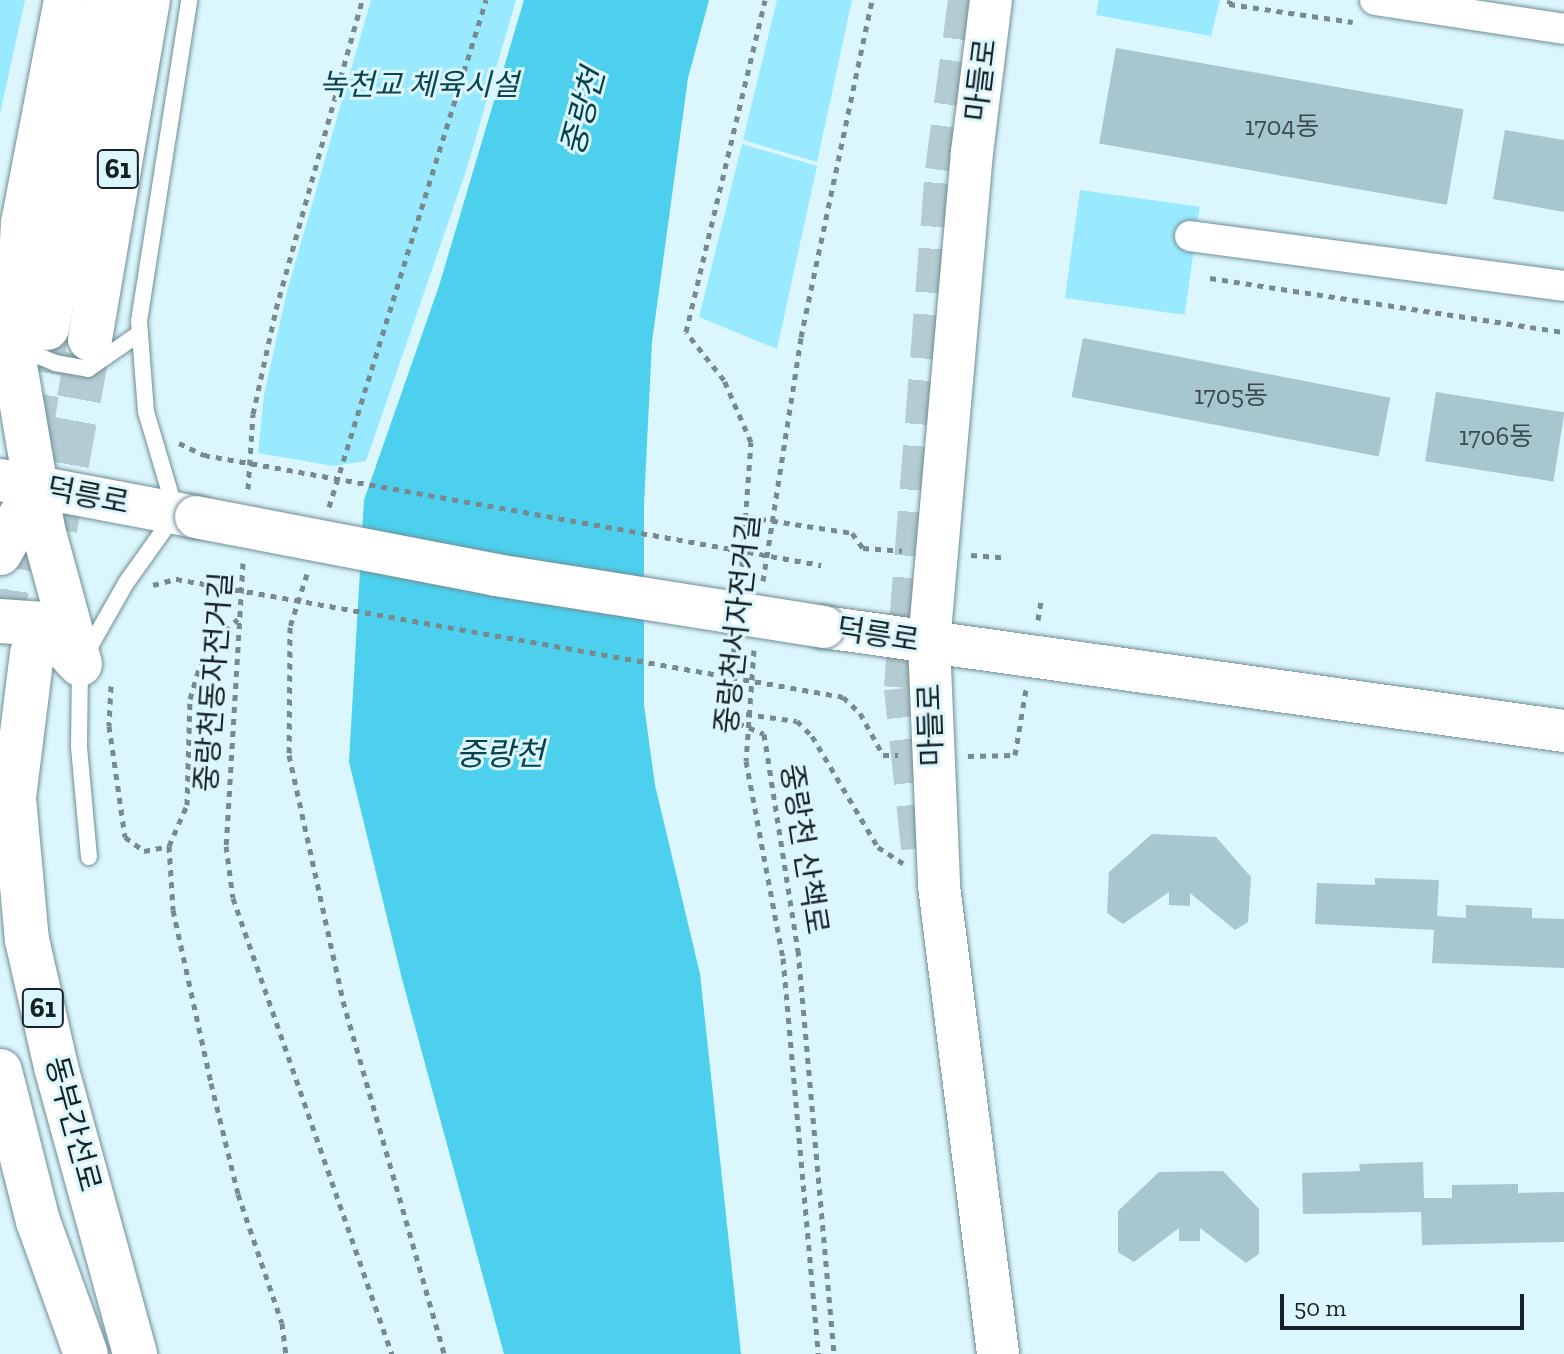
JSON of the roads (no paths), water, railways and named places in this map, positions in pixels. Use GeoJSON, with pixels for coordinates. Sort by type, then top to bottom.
{"type":"FeatureCollection","features":[{"type":"Feature","properties":{"kind":"highway"},"geometry":{"type":"LineString","coordinates":[[0,285],[23,223],[66,0]]}},
{"type":"Feature","properties":{"kind":"highway","name":"61"},"geometry":{"type":"LineString","coordinates":[[32,330],[110,0]]}},
{"type":"Feature","properties":{"kind":"highway","name":"61"},"geometry":{"type":"LineString","coordinates":[[90,339],[148,0]]}},
{"type":"Feature","properties":{"kind":"highway"},"geometry":{"type":"LineString","coordinates":[[0,553],[19,483],[18,394],[32,330],[23,223]]}},
{"type":"Feature","properties":{"kind":"highway"},"geometry":{"type":"LineString","coordinates":[[19,483],[57,589],[96,672]]}},
{"type":"Feature","properties":{"kind":"highway"},"geometry":{"type":"LineString","coordinates":[[0,621],[44,624],[96,672]]}},
{"type":"Feature","properties":{"kind":"highway","name":"동부간선로"},"geometry":{"type":"LineString","coordinates":[[32,653],[14,798],[27,940],[133,1354]]}},
{"type":"Feature","properties":{"kind":"highway","name":"동부간선로"},"geometry":{"type":"LineString","coordinates":[[0,939],[42,1097],[133,1354]]}},
{"type":"Feature","properties":{"kind":"highway"},"geometry":{"type":"LineString","coordinates":[[0,1071],[56,1272],[85,1345]]}},
{"type":"Feature","properties":{"kind":"highway"},"geometry":{"type":"LineString","coordinates":[[42,1097],[56,1272]]}},
{"type":"Feature","properties":{"kind":"main road","name":"마들로"},"geometry":{"type":"LineString","coordinates":[[991,0],[972,152],[929,643],[931,757],[939,886],[998,1354]]}},
{"type":"Feature","properties":{"kind":"main road","name":"덕릉로"},"geometry":{"type":"LineString","coordinates":[[19,483],[496,575],[929,643],[1564,731]]}},
{"type":"Feature","properties":{"kind":"street"},"geometry":{"type":"LineString","coordinates":[[1375,0],[1564,29]]}},
{"type":"Feature","properties":{"kind":"street"},"geometry":{"type":"LineString","coordinates":[[1190,236],[1564,286]]}},
{"type":"Feature","properties":{"kind":"lane"},"geometry":{"type":"LineString","coordinates":[[89,857],[79,747],[96,672],[126,583],[186,515],[146,412],[140,333],[189,0]]}},
{"type":"Feature","properties":{"kind":"lane"},"geometry":{"type":"LineString","coordinates":[[32,330],[26,351],[88,369],[140,333]]}},
{"type":"Feature","properties":{"kind":"water","name":"중랑천"},"geometry":{"type":"Polygon","coordinates":[[[524,0],[709,0],[688,78],[652,342],[644,505],[644,705],[655,785],[700,974],[741,1354],[504,1354],[402,979],[349,762],[364,500],[439,286],[524,0]]]}},
{"type":"Feature","properties":{"kind":"tunnel"},"geometry":{"type":"LineString","coordinates":[[923,848],[906,688],[947,171],[970,0]]}},
{"type":"Feature","properties":{"kind":"tunnel"},"geometry":{"type":"LineString","coordinates":[[30,437],[47,328]]}},
{"type":"Feature","properties":{"kind":"tunnel"},"geometry":{"type":"LineString","coordinates":[[55,529],[90,339]]}},
{"type":"Feature","properties":{"kind":"tunnel"},"geometry":{"type":"LineString","coordinates":[[0,633],[19,512]]}},
{"type":"Feature","properties":{"kind":"park label","name":"녹천교 체육시설"},"geometry":{"type":"Point","coordinates":[419,85]}}]}
